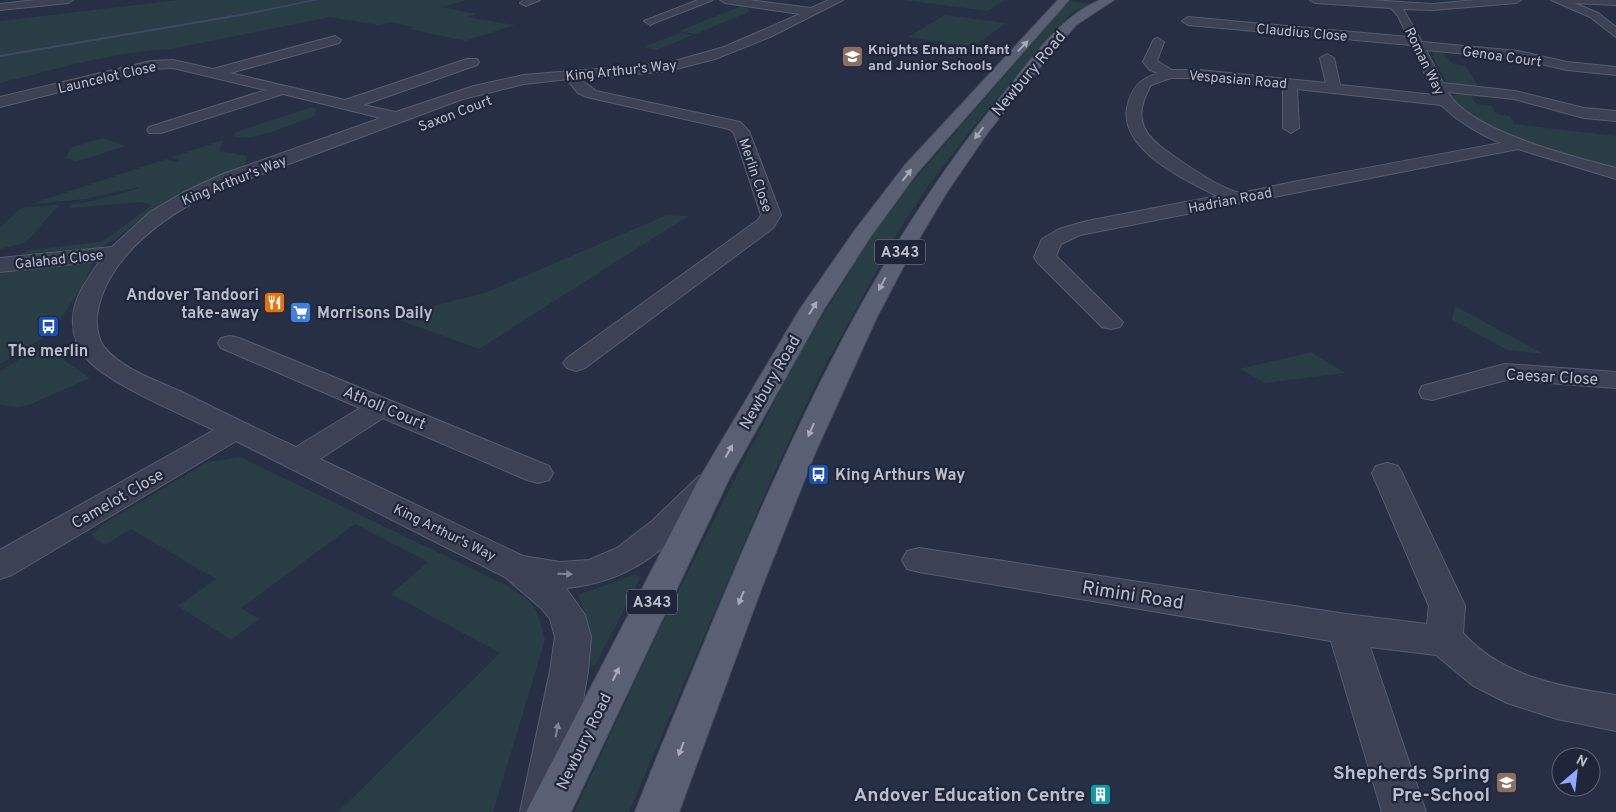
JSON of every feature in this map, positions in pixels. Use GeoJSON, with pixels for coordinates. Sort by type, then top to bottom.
{"type":"FeatureCollection","features":[{"type":"Feature","properties":{"kind":"main road","name":"Newbury Road"},"geometry":{"type":"LineString","coordinates":[[548,812],[714,478],[766,386],[862,234],[932,144],[1064,0]]}},
{"type":"Feature","properties":{"kind":"main road","name":"Newbury Road"},"geometry":{"type":"LineString","coordinates":[[656,812],[789,480],[834,380],[886,275],[938,189],[999,107],[1074,20],[1090,8],[1109,0]]}},
{"type":"Feature","properties":{"kind":"street"},"geometry":{"type":"LineString","coordinates":[[0,7],[68,0]]}},
{"type":"Feature","properties":{"kind":"street"},"geometry":{"type":"LineString","coordinates":[[650,21],[708,0]]}},
{"type":"Feature","properties":{"kind":"street"},"geometry":{"type":"LineString","coordinates":[[725,0],[812,12]]}},
{"type":"Feature","properties":{"kind":"street"},"geometry":{"type":"LineString","coordinates":[[759,4],[770,0]]}},
{"type":"Feature","properties":{"kind":"street","name":"King Arthur's Way"},"geometry":{"type":"LineString","coordinates":[[542,812],[569,670],[573,637],[566,615],[555,599],[517,568],[299,459],[234,430],[103,361],[88,341],[86,330],[87,302],[94,287],[119,253],[154,219],[192,195],[370,129],[403,125],[503,83],[644,71],[689,63],[735,47],[838,0]]}},
{"type":"Feature","properties":{"kind":"street"},"geometry":{"type":"LineString","coordinates":[[1315,0],[1395,6],[1442,6],[1487,0],[1516,0]]}},
{"type":"Feature","properties":{"kind":"street"},"geometry":{"type":"LineString","coordinates":[[1556,0],[1594,15],[1616,17]]}},
{"type":"Feature","properties":{"kind":"street"},"geometry":{"type":"LineString","coordinates":[[1560,0],[1616,2]]}},
{"type":"Feature","properties":{"kind":"street","name":"Roman Way"},"geometry":{"type":"LineString","coordinates":[[1395,6],[1403,15],[1442,94],[1470,120],[1520,144],[1616,174]]}},
{"type":"Feature","properties":{"kind":"street"},"geometry":{"type":"LineString","coordinates":[[1594,15],[1616,33]]}},
{"type":"Feature","properties":{"kind":"street","name":"Claudius Close"},"geometry":{"type":"LineString","coordinates":[[1188,21],[1417,44]]}},
{"type":"Feature","properties":{"kind":"street","name":"Launcelot Close"},"geometry":{"type":"LineString","coordinates":[[214,74],[335,40]]}},
{"type":"Feature","properties":{"kind":"street"},"geometry":{"type":"LineString","coordinates":[[1158,42],[1150,62],[1155,67],[1170,74]]}},
{"type":"Feature","properties":{"kind":"street","name":"Genoa Court"},"geometry":{"type":"LineString","coordinates":[[1417,44],[1518,55],[1567,66],[1616,71]]}},
{"type":"Feature","properties":{"kind":"street"},"geometry":{"type":"LineString","coordinates":[[1327,58],[1334,89]]}},
{"type":"Feature","properties":{"kind":"street"},"geometry":{"type":"LineString","coordinates":[[347,105],[472,62]]}},
{"type":"Feature","properties":{"kind":"street","name":"Launcelot Close"},"geometry":{"type":"LineString","coordinates":[[0,102],[158,64],[173,64],[347,105],[403,125]]}},
{"type":"Feature","properties":{"kind":"street","name":"Vespasian Road"},"geometry":{"type":"LineString","coordinates":[[1236,199],[1165,159],[1137,132],[1134,124],[1134,111],[1143,86],[1150,79],[1170,74],[1200,74],[1334,89],[1442,94]]}},
{"type":"Feature","properties":{"kind":"street","name":"Merlin Close"},"geometry":{"type":"LineString","coordinates":[[576,363],[766,224],[771,216],[741,131],[734,125],[592,94],[578,86],[576,82],[577,76]]}},
{"type":"Feature","properties":{"kind":"street"},"geometry":{"type":"LineString","coordinates":[[1290,83],[1291,128]]}},
{"type":"Feature","properties":{"kind":"street"},"geometry":{"type":"LineString","coordinates":[[155,130],[282,90]]}},
{"type":"Feature","properties":{"kind":"street","name":"Saxon Court"},"geometry":{"type":"LineString","coordinates":[[442,118],[511,91]]}},
{"type":"Feature","properties":{"kind":"street"},"geometry":{"type":"LineString","coordinates":[[1442,94],[1515,95],[1584,112],[1616,116]]}},
{"type":"Feature","properties":{"kind":"street","name":"Hadrian Road"},"geometry":{"type":"LineString","coordinates":[[1110,322],[1045,257],[1046,246],[1051,241],[1068,232],[1087,227],[1520,144]]}},
{"type":"Feature","properties":{"kind":"street","name":"Galahad Close"},"geometry":{"type":"LineString","coordinates":[[0,265],[119,253]]}},
{"type":"Feature","properties":{"kind":"street","name":"Atholl Court"},"geometry":{"type":"LineString","coordinates":[[230,342],[538,473]]}},
{"type":"Feature","properties":{"kind":"street","name":"Caesar Close"},"geometry":{"type":"LineString","coordinates":[[1432,392],[1505,372],[1616,380]]}},
{"type":"Feature","properties":{"kind":"street"},"geometry":{"type":"LineString","coordinates":[[299,459],[382,406]]}},
{"type":"Feature","properties":{"kind":"street","name":"Camelot Close"},"geometry":{"type":"LineString","coordinates":[[0,566],[234,430]]}},
{"type":"Feature","properties":{"kind":"street"},"geometry":{"type":"LineString","coordinates":[[1387,473],[1447,606],[1448,616],[1444,633],[1447,641],[1481,671],[1512,689],[1536,698],[1616,713]]}},
{"type":"Feature","properties":{"kind":"street","name":"King Arthur's Way"},"geometry":{"type":"LineString","coordinates":[[517,568],[566,575],[600,570],[620,563],[637,552],[661,531],[714,478]]}},
{"type":"Feature","properties":{"kind":"street","name":"Rimini Road"},"geometry":{"type":"LineString","coordinates":[[919,560],[1346,629],[1447,641]]}},
{"type":"Feature","properties":{"kind":"street"},"geometry":{"type":"LineString","coordinates":[[1346,629],[1404,812]]}},
{"type":"Feature","properties":{"kind":"shaded area"},"geometry":{"type":"Polygon","coordinates":[[[179,0],[467,0],[441,7],[477,14],[467,17],[515,25],[465,41],[410,29],[414,27],[390,22],[378,25],[330,17],[170,49],[106,57],[0,83],[0,21],[179,0]]]}},
{"type":"Feature","properties":{"kind":"shaded area"},"geometry":{"type":"Polygon","coordinates":[[[903,0],[1005,0],[988,11],[903,0]]]}},
{"type":"Feature","properties":{"kind":"shaded area"},"geometry":{"type":"Polygon","coordinates":[[[1069,1],[1092,4],[1071,13],[982,116],[928,186],[895,237],[819,377],[775,471],[629,812],[574,812],[660,628],[799,354],[874,233],[909,186],[1069,1]]]}},
{"type":"Feature","properties":{"kind":"shaded area"},"geometry":{"type":"Polygon","coordinates":[[[746,4],[749,12],[695,34],[679,31],[746,4]]]}},
{"type":"Feature","properties":{"kind":"shaded area"},"geometry":{"type":"Polygon","coordinates":[[[945,15],[1006,23],[973,47],[908,37],[945,15]]]}},
{"type":"Feature","properties":{"kind":"shaded area"},"geometry":{"type":"Polygon","coordinates":[[[680,33],[693,35],[656,50],[643,47],[680,33]]]}},
{"type":"Feature","properties":{"kind":"shaded area"},"geometry":{"type":"Polygon","coordinates":[[[1431,51],[1443,53],[1453,64],[1466,66],[1479,88],[1458,85],[1447,80],[1443,76],[1431,51]]]}},
{"type":"Feature","properties":{"kind":"shaded area"},"geometry":{"type":"Polygon","coordinates":[[[1462,92],[1487,94],[1488,96],[1471,95],[1476,104],[1492,106],[1496,114],[1510,116],[1514,124],[1616,136],[1616,171],[1531,145],[1489,126],[1455,102],[1452,96],[1462,92]]]}},
{"type":"Feature","properties":{"kind":"shaded area"},"geometry":{"type":"Polygon","coordinates":[[[312,107],[316,109],[315,116],[286,127],[251,137],[234,136],[236,132],[312,107]]]}},
{"type":"Feature","properties":{"kind":"shaded area"},"geometry":{"type":"Polygon","coordinates":[[[103,138],[126,146],[75,162],[66,158],[70,148],[103,138]]]}},
{"type":"Feature","properties":{"kind":"shaded area"},"geometry":{"type":"Polygon","coordinates":[[[223,140],[220,151],[246,156],[246,166],[155,208],[113,241],[100,247],[83,285],[51,333],[0,364],[0,271],[28,250],[102,242],[152,205],[140,202],[68,208],[72,204],[89,202],[137,189],[138,187],[86,199],[31,204],[166,159],[175,162],[180,160],[172,157],[223,140]]]}},
{"type":"Feature","properties":{"kind":"shaded area"},"geometry":{"type":"Polygon","coordinates":[[[59,205],[25,243],[0,249],[0,228],[21,208],[59,205]]]}},
{"type":"Feature","properties":{"kind":"shaded area"},"geometry":{"type":"Polygon","coordinates":[[[667,215],[688,216],[479,349],[391,317],[485,293],[667,215]]]}},
{"type":"Feature","properties":{"kind":"shaded area"},"geometry":{"type":"Polygon","coordinates":[[[1455,306],[1544,354],[1507,350],[1452,320],[1455,306]]]}},
{"type":"Feature","properties":{"kind":"shaded area"},"geometry":{"type":"Polygon","coordinates":[[[46,343],[56,355],[90,378],[29,405],[18,407],[0,405],[0,371],[46,343]]]}},
{"type":"Feature","properties":{"kind":"shaded area"},"geometry":{"type":"Polygon","coordinates":[[[1311,352],[1345,373],[1265,383],[1240,369],[1311,352]]]}},
{"type":"Feature","properties":{"kind":"shaded area"},"geometry":{"type":"Polygon","coordinates":[[[240,457],[508,586],[525,598],[534,608],[545,640],[493,812],[338,812],[500,653],[391,594],[428,562],[355,524],[241,608],[259,619],[231,640],[178,606],[216,579],[131,529],[105,545],[92,537],[93,533],[102,525],[208,462],[240,457]]]}},
{"type":"Feature","properties":{"kind":"shaded area"},"geometry":{"type":"Polygon","coordinates":[[[633,575],[638,575],[640,578],[595,666],[588,663],[588,622],[578,595],[633,575]]]}},
{"type":"Feature","properties":{"kind":"waterway"},"geometry":{"type":"LineString","coordinates":[[0,56],[246,14],[316,0]]}},
{"type":"Feature","properties":{"kind":"place","name":"Knights Enham Infant and Junior Schools"},"geometry":{"type":"Point","coordinates":[852,57]}},
{"type":"Feature","properties":{"kind":"place","name":"Andover Tandoori take-away"},"geometry":{"type":"Point","coordinates":[275,303]}},
{"type":"Feature","properties":{"kind":"place","name":"Morrisons Daily"},"geometry":{"type":"Point","coordinates":[301,312]}},
{"type":"Feature","properties":{"kind":"place","name":"The merlin"},"geometry":{"type":"Point","coordinates":[48,326]}},
{"type":"Feature","properties":{"kind":"place","name":"King Arthurs Way"},"geometry":{"type":"Point","coordinates":[819,474]}},
{"type":"Feature","properties":{"kind":"place","name":"Shepherds Spring Pre-School"},"geometry":{"type":"Point","coordinates":[1506,783]}},
{"type":"Feature","properties":{"kind":"place","name":"Andover Education Centre"},"geometry":{"type":"Point","coordinates":[1101,794]}}]}
